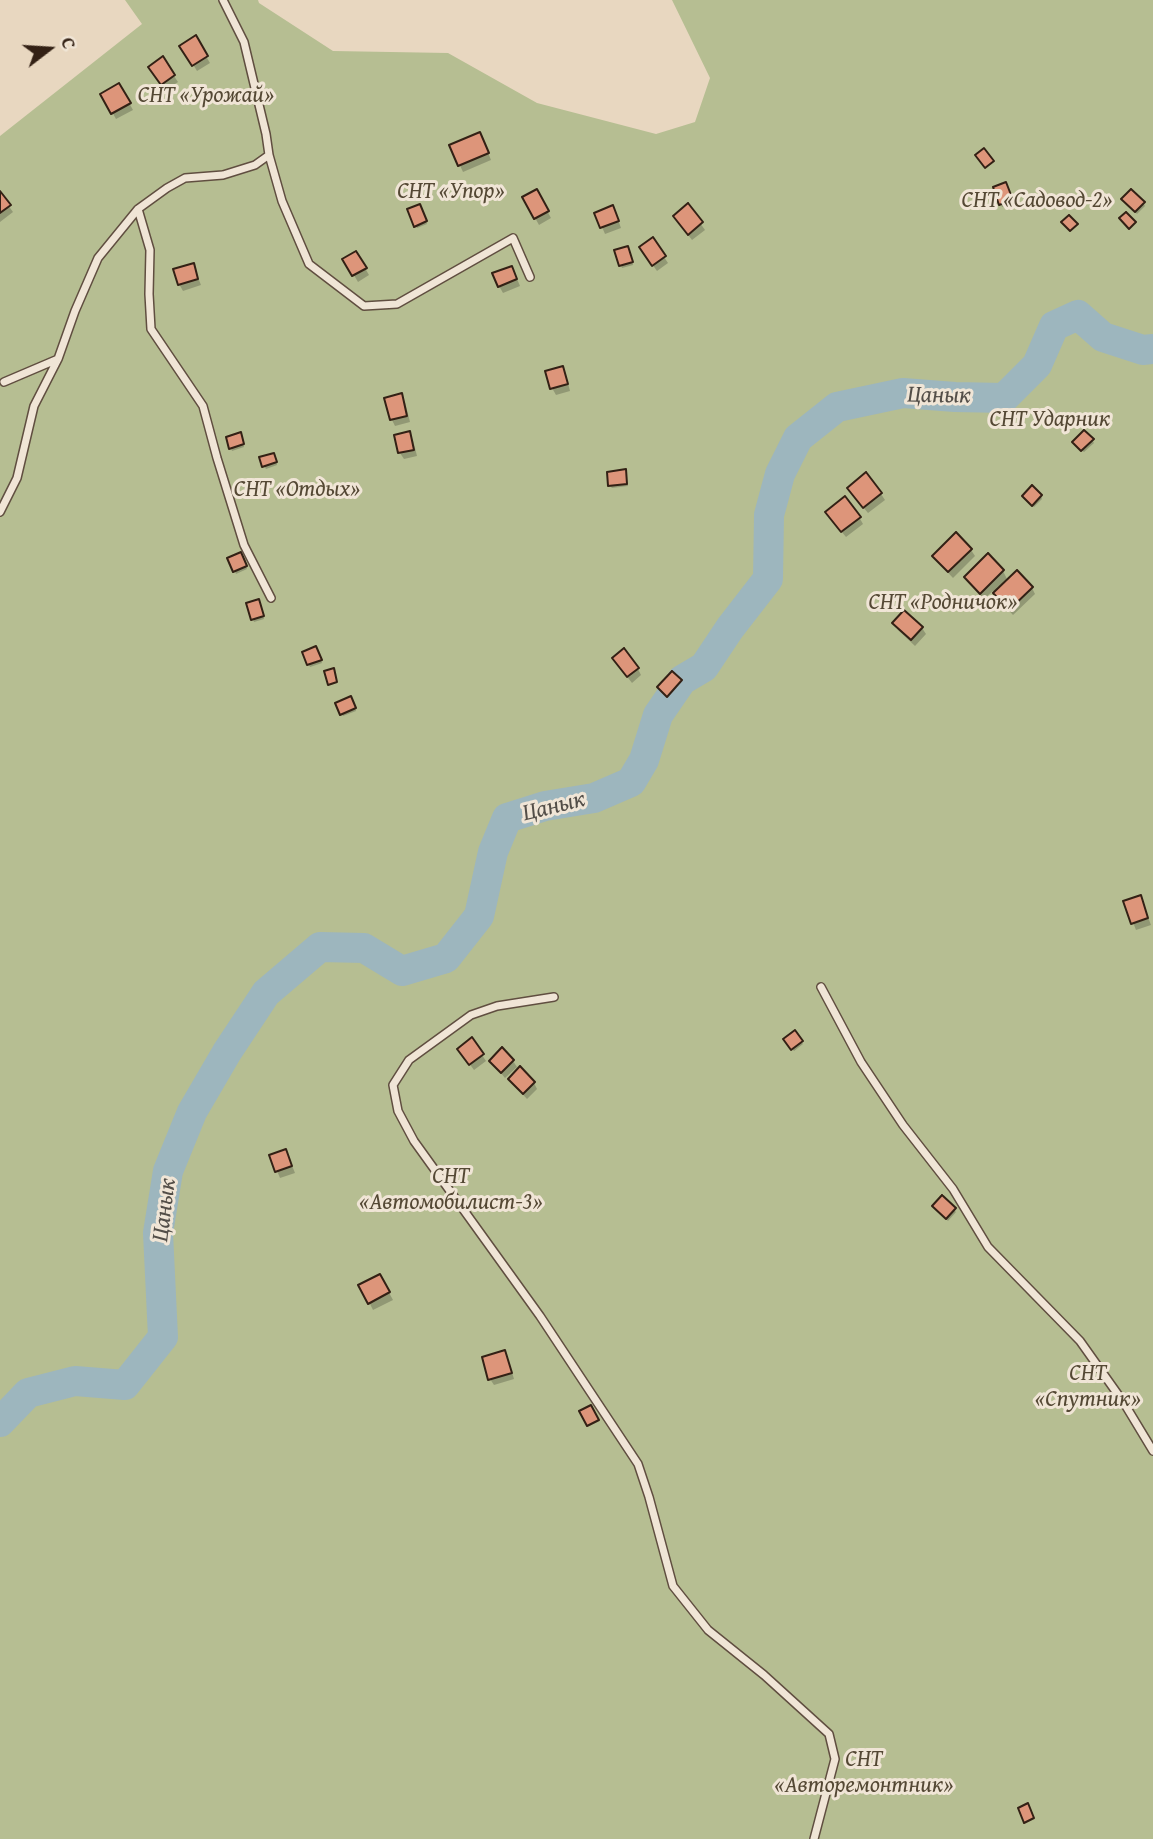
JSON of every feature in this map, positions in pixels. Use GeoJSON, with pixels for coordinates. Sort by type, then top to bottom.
{"type":"FeatureCollection","features":[{"type":"Feature","properties":{"kind":"lane"},"geometry":{"type":"LineString","coordinates":[[223,0],[244,42],[282,201],[309,264],[364,306],[397,304],[513,238],[530,277]]}},
{"type":"Feature","properties":{"kind":"lane"},"geometry":{"type":"LineString","coordinates":[[0,512],[17,478],[34,406],[58,359],[98,258],[138,209],[167,188],[186,178],[223,175],[255,165],[269,155]]}},
{"type":"Feature","properties":{"kind":"lane"},"geometry":{"type":"LineString","coordinates":[[138,209],[149,250],[151,329],[203,406],[244,545],[271,598]]}},
{"type":"Feature","properties":{"kind":"lane"},"geometry":{"type":"LineString","coordinates":[[4,382],[58,359]]}},
{"type":"Feature","properties":{"kind":"lane"},"geometry":{"type":"LineString","coordinates":[[821,987],[861,1062],[903,1125],[953,1189],[988,1247],[1080,1341],[1124,1403],[1153,1451]]}},
{"type":"Feature","properties":{"kind":"lane"},"geometry":{"type":"LineString","coordinates":[[554,997],[497,1006],[471,1014],[409,1060],[393,1085],[398,1111],[414,1140],[540,1316],[638,1464],[673,1586],[708,1630],[764,1675],[829,1734],[835,1759],[814,1839]]}},
{"type":"Feature","properties":{"kind":"green space"},"geometry":{"type":"Polygon","coordinates":[[[125,0],[258,0],[333,51],[448,53],[537,103],[656,134],[695,122],[710,78],[672,0],[1153,0],[1153,1839],[0,1839],[0,136],[142,24],[125,0]]]}},
{"type":"Feature","properties":{"kind":"building"},"geometry":{"type":"Polygon","coordinates":[[[196,35],[208,56],[192,66],[179,46],[196,35]]]}},
{"type":"Feature","properties":{"kind":"building"},"geometry":{"type":"Polygon","coordinates":[[[163,56],[175,75],[161,85],[148,67],[163,56]]]}},
{"type":"Feature","properties":{"kind":"building"},"geometry":{"type":"Polygon","coordinates":[[[119,83],[131,103],[111,114],[100,94],[119,83]]]}},
{"type":"Feature","properties":{"kind":"building"},"geometry":{"type":"Polygon","coordinates":[[[480,132],[489,153],[458,166],[449,145],[480,132]]]}},
{"type":"Feature","properties":{"kind":"building"},"geometry":{"type":"Polygon","coordinates":[[[984,148],[994,161],[985,168],[975,155],[984,148]]]}},
{"type":"Feature","properties":{"kind":"building"},"geometry":{"type":"Polygon","coordinates":[[[1006,182],[1013,200],[999,205],[993,187],[1006,182]]]}},
{"type":"Feature","properties":{"kind":"building"},"geometry":{"type":"Polygon","coordinates":[[[537,189],[549,211],[534,219],[522,197],[537,189]]]}},
{"type":"Feature","properties":{"kind":"building"},"geometry":{"type":"Polygon","coordinates":[[[1131,189],[1145,202],[1135,212],[1121,199],[1131,189]]]}},
{"type":"Feature","properties":{"kind":"building"},"geometry":{"type":"Polygon","coordinates":[[[0,191],[11,205],[0,213],[0,191]]]}},
{"type":"Feature","properties":{"kind":"building"},"geometry":{"type":"Polygon","coordinates":[[[688,203],[703,222],[688,235],[673,216],[688,203]]]}},
{"type":"Feature","properties":{"kind":"building"},"geometry":{"type":"Polygon","coordinates":[[[420,204],[427,221],[414,227],[407,209],[420,204]]]}},
{"type":"Feature","properties":{"kind":"building"},"geometry":{"type":"Polygon","coordinates":[[[613,205],[619,221],[600,228],[594,213],[613,205]]]}},
{"type":"Feature","properties":{"kind":"building"},"geometry":{"type":"Polygon","coordinates":[[[1126,212],[1136,222],[1129,229],[1119,218],[1126,212]]]}},
{"type":"Feature","properties":{"kind":"building"},"geometry":{"type":"Polygon","coordinates":[[[1069,215],[1078,224],[1070,231],[1061,222],[1069,215]]]}},
{"type":"Feature","properties":{"kind":"building"},"geometry":{"type":"Polygon","coordinates":[[[653,237],[666,256],[652,266],[639,247],[653,237]]]}},
{"type":"Feature","properties":{"kind":"building"},"geometry":{"type":"Polygon","coordinates":[[[628,246],[633,262],[619,266],[614,250],[628,246]]]}},
{"type":"Feature","properties":{"kind":"building"},"geometry":{"type":"Polygon","coordinates":[[[356,251],[367,268],[352,276],[342,259],[356,251]]]}},
{"type":"Feature","properties":{"kind":"building"},"geometry":{"type":"Polygon","coordinates":[[[194,263],[198,279],[178,285],[173,269],[194,263]]]}},
{"type":"Feature","properties":{"kind":"building"},"geometry":{"type":"Polygon","coordinates":[[[512,266],[517,279],[498,287],[492,273],[512,266]]]}},
{"type":"Feature","properties":{"kind":"building"},"geometry":{"type":"Polygon","coordinates":[[[563,366],[568,384],[550,389],[545,371],[563,366]]]}},
{"type":"Feature","properties":{"kind":"building"},"geometry":{"type":"Polygon","coordinates":[[[402,393],[407,416],[390,420],[384,398],[402,393]]]}},
{"type":"Feature","properties":{"kind":"building"},"geometry":{"type":"Polygon","coordinates":[[[1084,430],[1094,439],[1081,451],[1072,442],[1084,430]]]}},
{"type":"Feature","properties":{"kind":"building"},"geometry":{"type":"Polygon","coordinates":[[[410,431],[414,450],[398,453],[394,435],[410,431]]]}},
{"type":"Feature","properties":{"kind":"building"},"geometry":{"type":"Polygon","coordinates":[[[241,432],[244,444],[229,449],[226,437],[241,432]]]}},
{"type":"Feature","properties":{"kind":"building"},"geometry":{"type":"Polygon","coordinates":[[[274,453],[277,462],[262,467],[259,457],[274,453]]]}},
{"type":"Feature","properties":{"kind":"building"},"geometry":{"type":"Polygon","coordinates":[[[626,469],[627,484],[608,486],[607,472],[626,469]]]}},
{"type":"Feature","properties":{"kind":"building"},"geometry":{"type":"Polygon","coordinates":[[[866,472],[882,493],[863,508],[847,488],[866,472]]]}},
{"type":"Feature","properties":{"kind":"building"},"geometry":{"type":"Polygon","coordinates":[[[1032,485],[1042,495],[1032,506],[1022,496],[1032,485]]]}},
{"type":"Feature","properties":{"kind":"building"},"geometry":{"type":"Polygon","coordinates":[[[845,496],[861,517],[841,532],[825,512],[845,496]]]}},
{"type":"Feature","properties":{"kind":"building"},"geometry":{"type":"Polygon","coordinates":[[[956,532],[972,549],[948,572],[932,556],[956,532]]]}},
{"type":"Feature","properties":{"kind":"building"},"geometry":{"type":"Polygon","coordinates":[[[241,552],[247,566],[233,572],[227,558],[241,552]]]}},
{"type":"Feature","properties":{"kind":"building"},"geometry":{"type":"Polygon","coordinates":[[[988,553],[1004,570],[980,594],[964,577],[988,553]]]}},
{"type":"Feature","properties":{"kind":"building"},"geometry":{"type":"Polygon","coordinates":[[[1017,570],[1033,587],[1009,610],[993,593],[1017,570]]]}},
{"type":"Feature","properties":{"kind":"building"},"geometry":{"type":"Polygon","coordinates":[[[259,599],[264,616],[251,620],[246,603],[259,599]]]}},
{"type":"Feature","properties":{"kind":"building"},"geometry":{"type":"Polygon","coordinates":[[[904,610],[923,627],[911,640],[892,623],[904,610]]]}},
{"type":"Feature","properties":{"kind":"building"},"geometry":{"type":"Polygon","coordinates":[[[316,646],[322,660],[307,665],[302,652],[316,646]]]}},
{"type":"Feature","properties":{"kind":"building"},"geometry":{"type":"Polygon","coordinates":[[[624,648],[639,668],[627,677],[612,658],[624,648]]]}},
{"type":"Feature","properties":{"kind":"building"},"geometry":{"type":"Polygon","coordinates":[[[334,668],[337,682],[328,685],[324,671],[334,668]]]}},
{"type":"Feature","properties":{"kind":"building"},"geometry":{"type":"Polygon","coordinates":[[[672,671],[682,680],[667,697],[657,687],[672,671]]]}},
{"type":"Feature","properties":{"kind":"building"},"geometry":{"type":"Polygon","coordinates":[[[351,696],[356,708],[340,715],[335,703],[351,696]]]}},
{"type":"Feature","properties":{"kind":"building"},"geometry":{"type":"Polygon","coordinates":[[[1141,895],[1148,918],[1131,924],[1123,901],[1141,895]]]}},
{"type":"Feature","properties":{"kind":"building"},"geometry":{"type":"Polygon","coordinates":[[[795,1030],[803,1041],[791,1050],[783,1039],[795,1030]]]}},
{"type":"Feature","properties":{"kind":"building"},"geometry":{"type":"Polygon","coordinates":[[[472,1037],[484,1054],[469,1065],[457,1049],[472,1037]]]}},
{"type":"Feature","properties":{"kind":"building"},"geometry":{"type":"Polygon","coordinates":[[[502,1047],[514,1060],[501,1073],[489,1061],[502,1047]]]}},
{"type":"Feature","properties":{"kind":"building"},"geometry":{"type":"Polygon","coordinates":[[[520,1066],[535,1082],[523,1094],[508,1079],[520,1066]]]}},
{"type":"Feature","properties":{"kind":"building"},"geometry":{"type":"Polygon","coordinates":[[[286,1149],[292,1166],[275,1172],[269,1155],[286,1149]]]}},
{"type":"Feature","properties":{"kind":"building"},"geometry":{"type":"Polygon","coordinates":[[[942,1195],[956,1208],[946,1219],[932,1206],[942,1195]]]}},
{"type":"Feature","properties":{"kind":"building"},"geometry":{"type":"Polygon","coordinates":[[[380,1274],[390,1292],[368,1304],[358,1285],[380,1274]]]}},
{"type":"Feature","properties":{"kind":"building"},"geometry":{"type":"Polygon","coordinates":[[[505,1350],[512,1373],[488,1380],[482,1357],[505,1350]]]}},
{"type":"Feature","properties":{"kind":"building"},"geometry":{"type":"Polygon","coordinates":[[[591,1405],[599,1420],[587,1426],[579,1411],[591,1405]]]}},
{"type":"Feature","properties":{"kind":"building"},"geometry":{"type":"Polygon","coordinates":[[[1028,1803],[1034,1818],[1024,1823],[1018,1808],[1028,1803]]]}},
{"type":"Feature","properties":{"kind":"waterway","name":"Цанык"},"geometry":{"type":"LineString","coordinates":[[0,1422],[28,1393],[75,1381],[125,1385],[163,1337],[158,1233],[168,1171],[192,1112],[266,993],[320,947],[364,948],[402,971],[446,958],[479,916],[493,852],[507,818],[545,806],[594,798],[631,782],[644,760],[658,715],[682,680],[704,667],[768,579],[769,515],[780,474],[798,438],[837,407],[903,393],[1004,398],[1037,365],[1054,326],[1078,315],[1103,337],[1143,350],[1153,349]]}},
{"type":"Feature","properties":{"kind":"park label","name":"СНТ «Урожай»"},"geometry":{"type":"Point","coordinates":[206,96]}},
{"type":"Feature","properties":{"kind":"park label","name":"СНТ «Упор»"},"geometry":{"type":"Point","coordinates":[451,192]}},
{"type":"Feature","properties":{"kind":"park label","name":"СНТ «Садовод-2»"},"geometry":{"type":"Point","coordinates":[1037,201]}},
{"type":"Feature","properties":{"kind":"park label","name":"СНТ Ударник"},"geometry":{"type":"Point","coordinates":[1050,420]}},
{"type":"Feature","properties":{"kind":"park label","name":"СНТ «Отдых»"},"geometry":{"type":"Point","coordinates":[297,490]}},
{"type":"Feature","properties":{"kind":"park label","name":"СНТ «Родничок»"},"geometry":{"type":"Point","coordinates":[943,603]}},
{"type":"Feature","properties":{"kind":"park label","name":"СНТ «Автомобилист-3»"},"geometry":{"type":"Point","coordinates":[451,1190]}},
{"type":"Feature","properties":{"kind":"park label","name":"СНТ «Спутник»"},"geometry":{"type":"Point","coordinates":[1088,1387]}},
{"type":"Feature","properties":{"kind":"park label","name":"СНТ «Авторемонтник»"},"geometry":{"type":"Point","coordinates":[864,1773]}}]}
